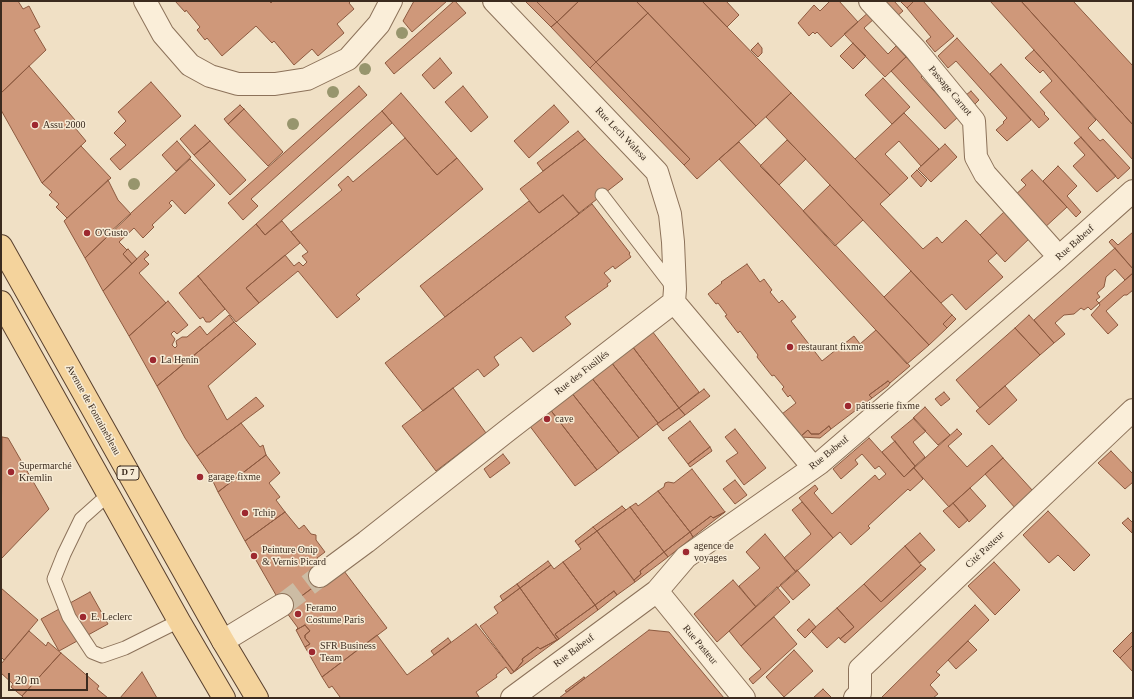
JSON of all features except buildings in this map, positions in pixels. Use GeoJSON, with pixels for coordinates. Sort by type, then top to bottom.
{"type":"FeatureCollection","features":[{"type":"Feature","properties":{"kind":"main road","name":"Avenue de Fontainebleau"},"geometry":{"type":"LineString","coordinates":[[1,246],[222,641],[257,698]]}},
{"type":"Feature","properties":{"kind":"main road","name":"D 7"},"geometry":{"type":"LineString","coordinates":[[1,302],[179,621],[224,698]]}},
{"type":"Feature","properties":{"kind":"street"},"geometry":{"type":"LineString","coordinates":[[145,1],[163,34],[190,65],[210,76],[238,84],[275,84],[307,79],[348,59],[379,24],[391,1]]}},
{"type":"Feature","properties":{"kind":"street","name":"Rue Lech Walesa"},"geometry":{"type":"LineString","coordinates":[[494,1],[656,172],[670,214],[673,242],[674,295]]}},
{"type":"Feature","properties":{"kind":"street","name":"Passage Carnot"},"geometry":{"type":"LineString","coordinates":[[870,1],[915,50],[974,121],[976,157],[985,174],[1051,248]]}},
{"type":"Feature","properties":{"kind":"street","name":"Rue Babeuf"},"geometry":{"type":"LineString","coordinates":[[512,698],[657,591],[686,557],[826,458],[1047,268],[1133,191]]}},
{"type":"Feature","properties":{"kind":"street"},"geometry":{"type":"LineString","coordinates":[[674,295],[813,467]]}},
{"type":"Feature","properties":{"kind":"street","name":"Rue des Fusillés"},"geometry":{"type":"LineString","coordinates":[[320,576],[366,542],[508,430],[674,295]]}},
{"type":"Feature","properties":{"kind":"street","name":"Cité Pasteur"},"geometry":{"type":"LineString","coordinates":[[855,698],[860,692],[860,669],[1133,410]]}},
{"type":"Feature","properties":{"kind":"street","name":"Rue Pasteur"},"geometry":{"type":"LineString","coordinates":[[657,591],[744,698]]}},
{"type":"Feature","properties":{"kind":"street"},"geometry":{"type":"LineString","coordinates":[[222,641],[282,606]]}},
{"type":"Feature","properties":{"kind":"lane"},"geometry":{"type":"LineString","coordinates":[[602,196],[674,295]]}},
{"type":"Feature","properties":{"kind":"lane"},"geometry":{"type":"LineString","coordinates":[[109,494],[81,519],[54,579],[69,617],[92,652],[102,656],[125,648],[179,621]]}},
{"type":"Feature","properties":{"kind":"tunnel"},"geometry":{"type":"LineString","coordinates":[[282,605],[320,576]]}},
{"type":"Feature","properties":{"kind":"place","name":"Assu 2000"},"geometry":{"type":"Point","coordinates":[35,125]}},
{"type":"Feature","properties":{"kind":"place","name":"O'Gusto"},"geometry":{"type":"Point","coordinates":[87,233]}},
{"type":"Feature","properties":{"kind":"place","name":"restaurant fixme"},"geometry":{"type":"Point","coordinates":[790,347]}},
{"type":"Feature","properties":{"kind":"place","name":"La Henin"},"geometry":{"type":"Point","coordinates":[153,360]}},
{"type":"Feature","properties":{"kind":"place","name":"pâtisserie fixme"},"geometry":{"type":"Point","coordinates":[848,406]}},
{"type":"Feature","properties":{"kind":"place","name":"cave"},"geometry":{"type":"Point","coordinates":[547,419]}},
{"type":"Feature","properties":{"kind":"place","name":"Supermarché Kremlin"},"geometry":{"type":"Point","coordinates":[11,472]}},
{"type":"Feature","properties":{"kind":"place","name":"garage fixme"},"geometry":{"type":"Point","coordinates":[200,477]}},
{"type":"Feature","properties":{"kind":"place","name":"Tchip"},"geometry":{"type":"Point","coordinates":[245,513]}},
{"type":"Feature","properties":{"kind":"place","name":"agence de voyages"},"geometry":{"type":"Point","coordinates":[686,552]}},
{"type":"Feature","properties":{"kind":"place","name":"Peinture Onip & Vernis Picard"},"geometry":{"type":"Point","coordinates":[254,556]}},
{"type":"Feature","properties":{"kind":"place","name":"Feramo Costume Paris"},"geometry":{"type":"Point","coordinates":[298,614]}},
{"type":"Feature","properties":{"kind":"place","name":"E. Leclerc"},"geometry":{"type":"Point","coordinates":[83,617]}},
{"type":"Feature","properties":{"kind":"place","name":"SFR Business Team"},"geometry":{"type":"Point","coordinates":[312,652]}}]}
